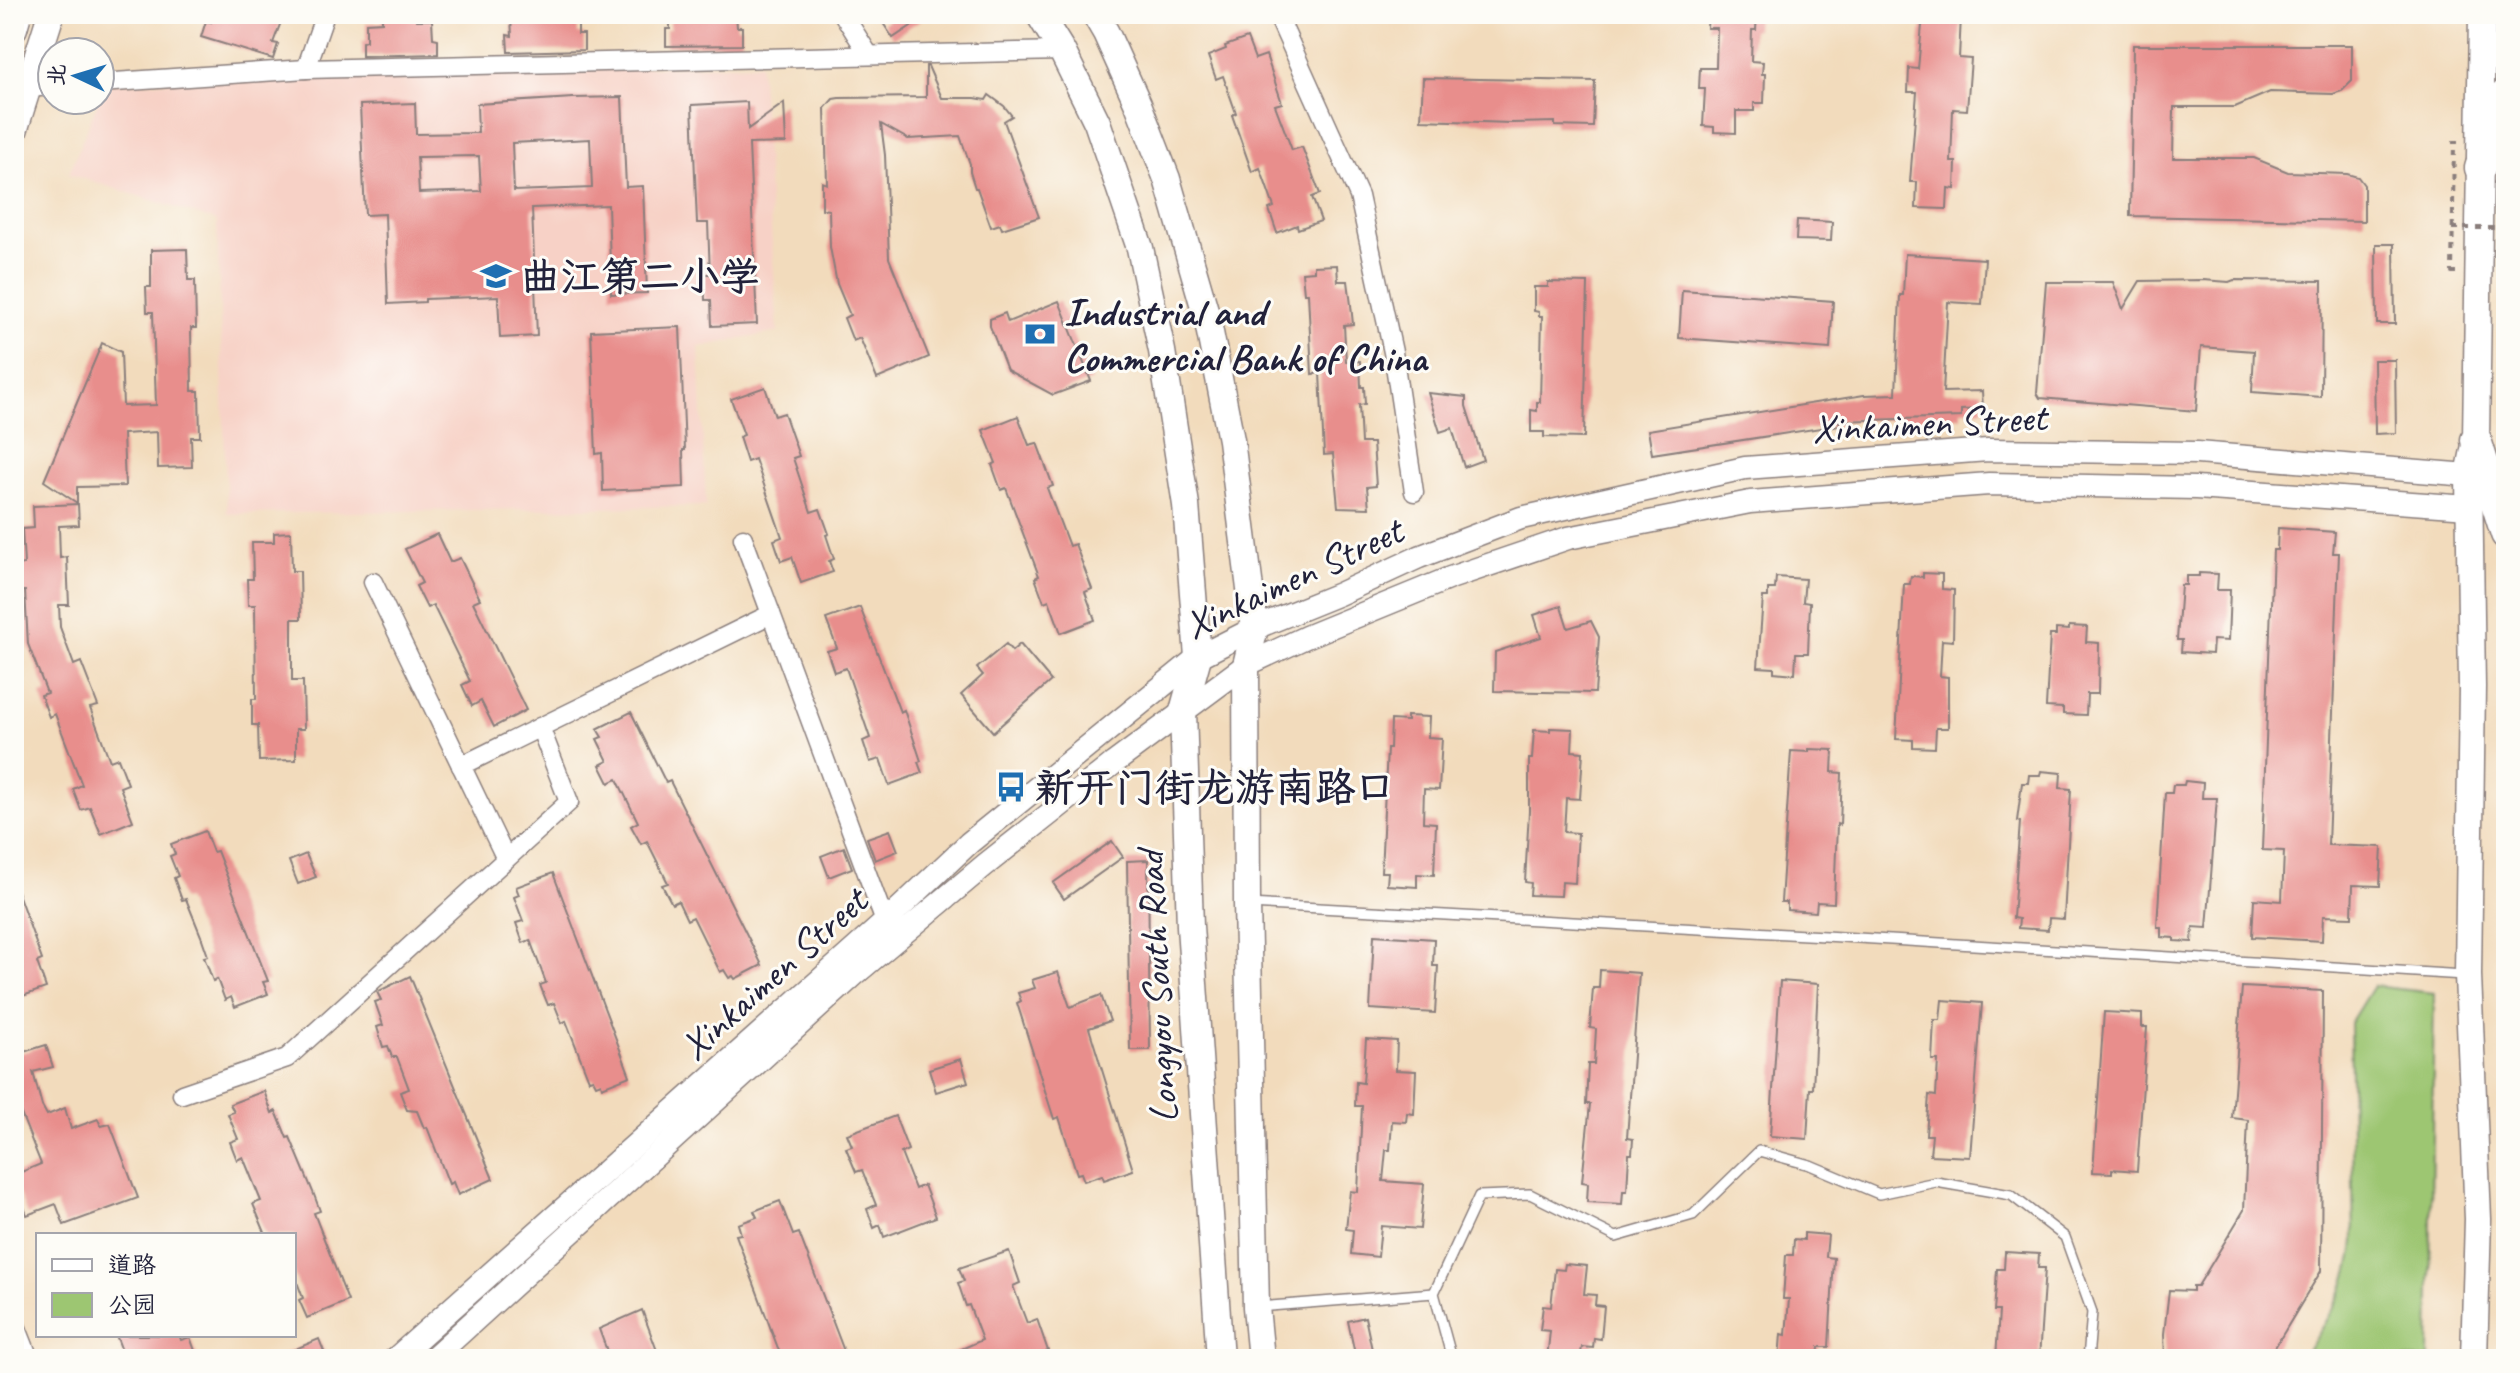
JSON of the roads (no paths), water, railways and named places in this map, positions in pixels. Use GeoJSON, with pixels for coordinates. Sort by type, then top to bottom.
{"type":"FeatureCollection","features":[{"type":"Feature","properties":{"kind":"highway"},"geometry":{"type":"LineString","coordinates":[[2480,168],[2506,94]]}},
{"type":"Feature","properties":{"kind":"highway"},"geometry":{"type":"LineString","coordinates":[[2476,440],[2506,534]]}},
{"type":"Feature","properties":{"kind":"main road"},"geometry":{"type":"LineString","coordinates":[[14,28],[18,14]]}},
{"type":"Feature","properties":{"kind":"main road"},"geometry":{"type":"LineString","coordinates":[[48,36],[51,14]]}},
{"type":"Feature","properties":{"kind":"main road","name":"Longyou South Road"},"geometry":{"type":"LineString","coordinates":[[1039,14],[1062,51],[1097,122],[1140,248],[1162,351],[1186,505],[1198,657],[1183,711],[1190,926],[1220,1359]]}},
{"type":"Feature","properties":{"kind":"main road"},"geometry":{"type":"LineString","coordinates":[[1095,14],[1138,104],[1167,179],[1200,290],[1231,440],[1255,628],[1246,665],[1247,904],[1256,1307],[1261,1359]]}},
{"type":"Feature","properties":{"kind":"main road"},"geometry":{"type":"LineString","coordinates":[[2477,1359],[2478,1219],[2468,975],[2472,687],[2469,475],[2476,440],[2482,14]]}},
{"type":"Feature","properties":{"kind":"main road"},"geometry":{"type":"LineString","coordinates":[[14,131],[36,94]]}},
{"type":"Feature","properties":{"kind":"street"},"geometry":{"type":"LineString","coordinates":[[306,69],[325,14]]}},
{"type":"Feature","properties":{"kind":"street"},"geometry":{"type":"LineString","coordinates":[[843,14],[869,55]]}},
{"type":"Feature","properties":{"kind":"street"},"geometry":{"type":"LineString","coordinates":[[1277,14],[1359,196],[1393,352],[1414,492]]}},
{"type":"Feature","properties":{"kind":"street"},"geometry":{"type":"LineString","coordinates":[[116,82],[306,69],[1062,51]]}},
{"type":"Feature","properties":{"kind":"street","name":"Xinkaimen Street"},"geometry":{"type":"LineString","coordinates":[[395,1359],[1009,809],[1198,657],[1255,628],[1419,557],[1521,518],[1745,468],[1988,450],[2197,453],[2469,475]]}},
{"type":"Feature","properties":{"kind":"street","name":"Xinkaimen Street"},"geometry":{"type":"LineString","coordinates":[[432,1359],[854,975],[997,856],[1246,665],[1306,637],[1450,578],[1568,538],[1750,502],[1989,484],[2196,488],[2469,507]]}},
{"type":"Feature","properties":{"kind":"street"},"geometry":{"type":"LineString","coordinates":[[743,538],[885,922]]}},
{"type":"Feature","properties":{"kind":"street"},"geometry":{"type":"LineString","coordinates":[[373,582],[506,859]]}},
{"type":"Feature","properties":{"kind":"street"},"geometry":{"type":"LineString","coordinates":[[461,766],[771,614]]}},
{"type":"Feature","properties":{"kind":"street"},"geometry":{"type":"LineString","coordinates":[[182,1094],[287,1058],[569,802],[540,727]]}},
{"type":"Feature","properties":{"kind":"street"},"geometry":{"type":"LineString","coordinates":[[14,1326],[27,1359]]}},
{"type":"Feature","properties":{"kind":"lane"},"geometry":{"type":"LineString","coordinates":[[1247,904],[2468,975]]}},
{"type":"Feature","properties":{"kind":"lane"},"geometry":{"type":"LineString","coordinates":[[1452,1359],[1434,1293],[1479,1196],[1530,1194],[1616,1237],[1693,1215],[1759,1151],[1810,1165],[1879,1194],[1936,1182],[2011,1195],[2065,1237],[2092,1312],[2088,1359]]}},
{"type":"Feature","properties":{"kind":"lane"},"geometry":{"type":"LineString","coordinates":[[1256,1307],[1434,1293]]}},
{"type":"Feature","properties":{"kind":"place","name":"曲江第二小学"},"geometry":{"type":"Point","coordinates":[496,276]}},
{"type":"Feature","properties":{"kind":"place","name":"Industrial and Commercial Bank of China"},"geometry":{"type":"Point","coordinates":[1040,334]}},
{"type":"Feature","properties":{"kind":"place","name":"新开门街龙游南路口"},"geometry":{"type":"Point","coordinates":[1011,787]}}]}
